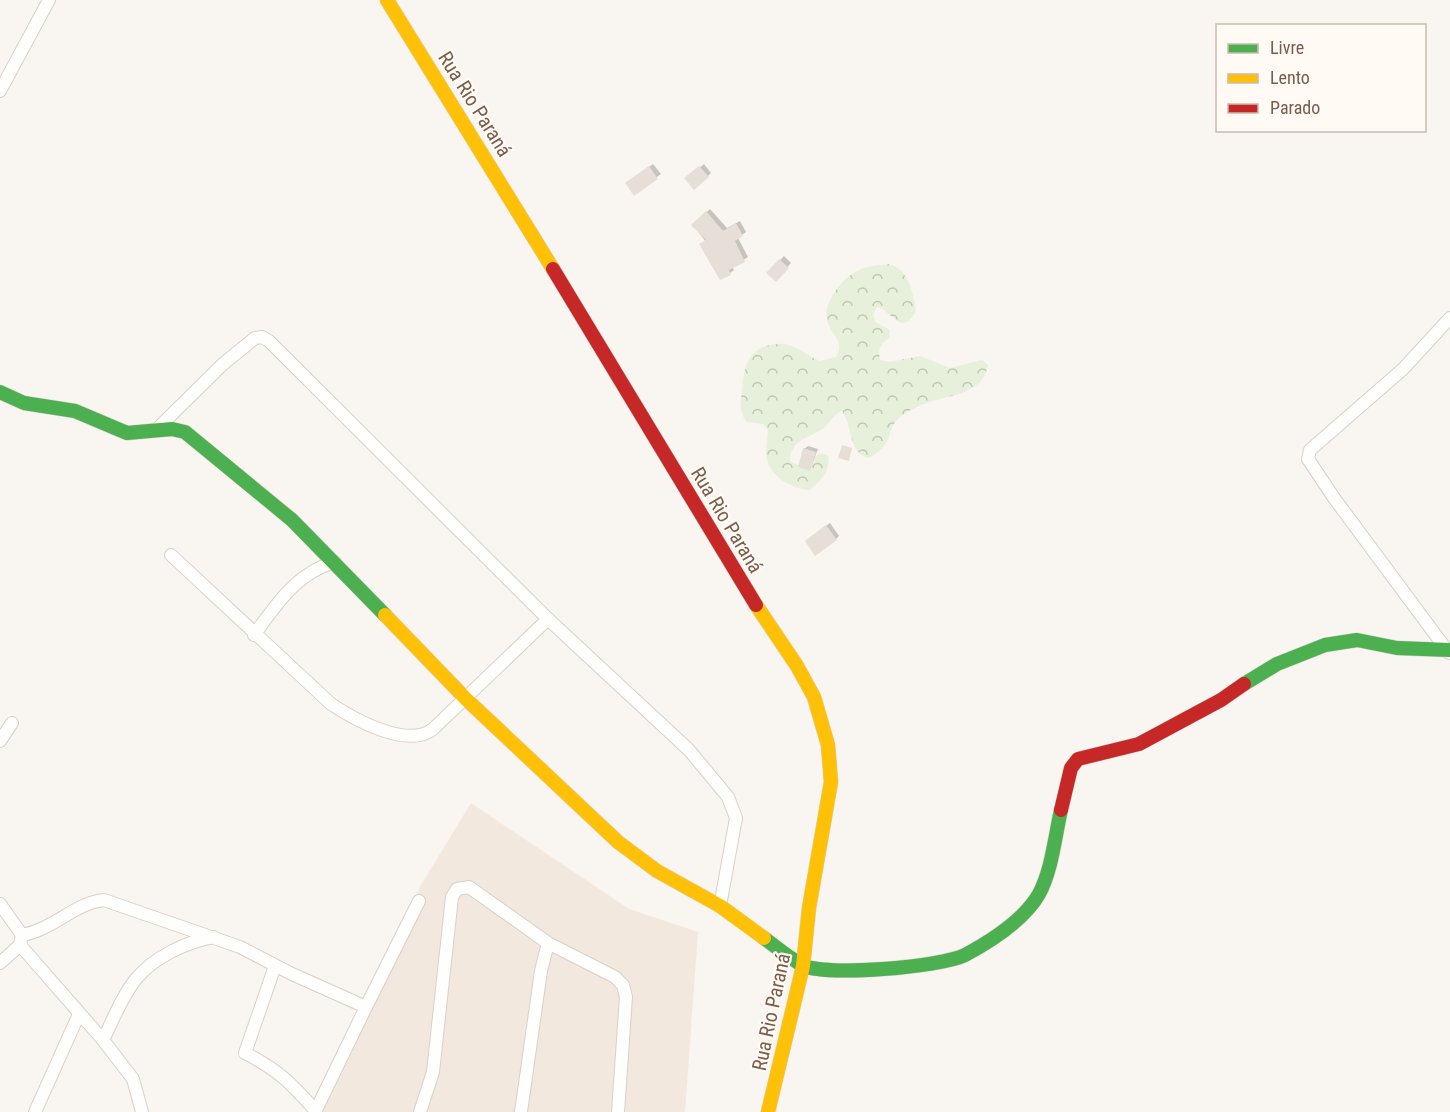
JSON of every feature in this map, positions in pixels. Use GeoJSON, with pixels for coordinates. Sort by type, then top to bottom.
{"type":"FeatureCollection","features":[{"type":"Feature","properties":{"kind":"street"},"geometry":{"type":"LineString","coordinates":[[0,91],[49,0]]}},
{"type":"Feature","properties":{"kind":"street","name":"Rua Rio Paraná"},"geometry":{"type":"LineString","coordinates":[[387,0],[662,446],[732,568],[780,639],[814,697],[828,745],[831,782],[809,908],[803,966],[768,1112]]}},
{"type":"Feature","properties":{"kind":"street"},"geometry":{"type":"LineString","coordinates":[[1449,651],[1315,472],[1308,459],[1310,450],[1403,369],[1450,318]]}},
{"type":"Feature","properties":{"kind":"street"},"geometry":{"type":"LineString","coordinates":[[158,429],[223,364],[255,338],[265,338],[548,619],[688,750],[728,797],[736,818],[720,906]]}},
{"type":"Feature","properties":{"kind":"street"},"geometry":{"type":"LineString","coordinates":[[0,392],[17,403],[67,408],[124,433],[145,433],[158,429],[176,428],[185,432],[292,520],[466,699],[618,842],[657,871],[720,906],[803,966],[852,971],[943,961],[963,956],[1006,929],[1038,895],[1045,879],[1071,768],[1078,759],[1139,744],[1221,700],[1254,676],[1325,645],[1357,640],[1397,648],[1449,651]]}},
{"type":"Feature","properties":{"kind":"street"},"geometry":{"type":"LineString","coordinates":[[171,555],[254,635],[344,712],[410,738],[426,736],[548,619]]}},
{"type":"Feature","properties":{"kind":"street"},"geometry":{"type":"LineString","coordinates":[[254,635],[289,589],[314,568],[335,562]]}},
{"type":"Feature","properties":{"kind":"street"},"geometry":{"type":"LineString","coordinates":[[0,741],[12,723]]}},
{"type":"Feature","properties":{"kind":"street"},"geometry":{"type":"LineString","coordinates":[[420,1112],[433,1072],[452,897],[457,889],[469,887],[548,943],[615,977],[623,985],[626,997],[618,1112]]}},
{"type":"Feature","properties":{"kind":"street"},"geometry":{"type":"LineString","coordinates":[[0,963],[21,940],[52,926],[86,905],[104,900],[260,955],[275,966],[366,1007]]}},
{"type":"Feature","properties":{"kind":"street"},"geometry":{"type":"LineString","coordinates":[[275,966],[245,1053],[268,1064],[282,1075],[315,1111],[419,901]]}},
{"type":"Feature","properties":{"kind":"street"},"geometry":{"type":"LineString","coordinates":[[0,904],[21,940],[133,1079],[142,1112]]}},
{"type":"Feature","properties":{"kind":"street"},"geometry":{"type":"LineString","coordinates":[[103,1040],[136,978],[179,948],[193,941],[214,937]]}},
{"type":"Feature","properties":{"kind":"street"},"geometry":{"type":"LineString","coordinates":[[521,1112],[541,971],[548,943]]}},
{"type":"Feature","properties":{"kind":"street"},"geometry":{"type":"LineString","coordinates":[[35,1112],[79,1014]]}},
{"type":"Feature","properties":{"kind":"shaded area"},"geometry":{"type":"Polygon","coordinates":[[[471,803],[629,909],[698,932],[685,1112],[320,1112],[319,1093],[421,885],[471,803]]]}},
{"type":"Feature","properties":{"kind":"green space"},"geometry":{"type":"Polygon","coordinates":[[[889,264],[906,276],[916,311],[911,319],[901,323],[877,307],[873,314],[875,322],[890,330],[889,338],[880,347],[880,360],[889,362],[920,356],[950,368],[982,360],[988,365],[984,376],[970,389],[929,402],[903,414],[892,428],[887,442],[869,458],[857,451],[842,411],[838,413],[824,428],[796,445],[791,455],[790,462],[799,465],[821,453],[828,456],[828,466],[824,475],[810,490],[788,484],[775,474],[767,461],[768,430],[763,424],[747,422],[743,415],[741,400],[744,374],[749,360],[759,349],[777,344],[789,345],[820,361],[836,357],[839,346],[827,320],[831,299],[840,285],[857,271],[889,264]]]}},
{"type":"Feature","properties":{"kind":"building"},"geometry":{"type":"Polygon","coordinates":[[[649,166],[658,179],[634,196],[625,183],[649,166]]]}},
{"type":"Feature","properties":{"kind":"building"},"geometry":{"type":"Polygon","coordinates":[[[699,166],[709,177],[694,190],[684,178],[699,166]]]}},
{"type":"Feature","properties":{"kind":"building"},"geometry":{"type":"Polygon","coordinates":[[[706,211],[723,231],[736,223],[743,236],[735,241],[745,262],[729,270],[731,275],[720,280],[699,244],[706,240],[691,225],[706,211]]]}},
{"type":"Feature","properties":{"kind":"building"},"geometry":{"type":"Polygon","coordinates":[[[779,259],[789,268],[776,282],[766,273],[779,259]]]}},
{"type":"Feature","properties":{"kind":"building"},"geometry":{"type":"Polygon","coordinates":[[[842,445],[852,448],[849,461],[838,458],[842,445]]]}},
{"type":"Feature","properties":{"kind":"building"},"geometry":{"type":"Polygon","coordinates":[[[803,448],[816,452],[810,471],[798,467],[803,448]]]}},
{"type":"Feature","properties":{"kind":"building"},"geometry":{"type":"Polygon","coordinates":[[[826,525],[837,540],[815,556],[805,541],[826,525]]]}},
{"type":"Feature","properties":{"kind":"traffic: fast"},"geometry":{"type":"LineString","coordinates":[[0,392],[24,403],[75,411],[127,433],[172,429],[185,432],[292,520],[385,615]]}},
{"type":"Feature","properties":{"kind":"traffic: fast"},"geometry":{"type":"LineString","coordinates":[[1244,684],[1277,664],[1325,645],[1357,640],[1397,648],[1450,650]]}},
{"type":"Feature","properties":{"kind":"traffic: fast"},"geometry":{"type":"LineString","coordinates":[[764,938],[787,956],[802,965],[815,969],[857,970],[909,967],[965,955],[996,936],[1033,904],[1050,864],[1061,810]]}},
{"type":"Feature","properties":{"kind":"traffic: slow"},"geometry":{"type":"LineString","coordinates":[[387,0],[553,269]]}},
{"type":"Feature","properties":{"kind":"traffic: slow"},"geometry":{"type":"LineString","coordinates":[[756,605],[797,666],[814,697],[828,745],[831,782],[809,908],[803,966],[768,1112]]}},
{"type":"Feature","properties":{"kind":"traffic: slow"},"geometry":{"type":"LineString","coordinates":[[385,615],[466,699],[618,842],[657,871],[720,906],[764,938]]}},
{"type":"Feature","properties":{"kind":"traffic: jam"},"geometry":{"type":"LineString","coordinates":[[553,269],[756,605]]}},
{"type":"Feature","properties":{"kind":"traffic: jam"},"geometry":{"type":"LineString","coordinates":[[1061,810],[1071,768],[1078,759],[1139,744],[1221,700],[1244,684]]}}]}
